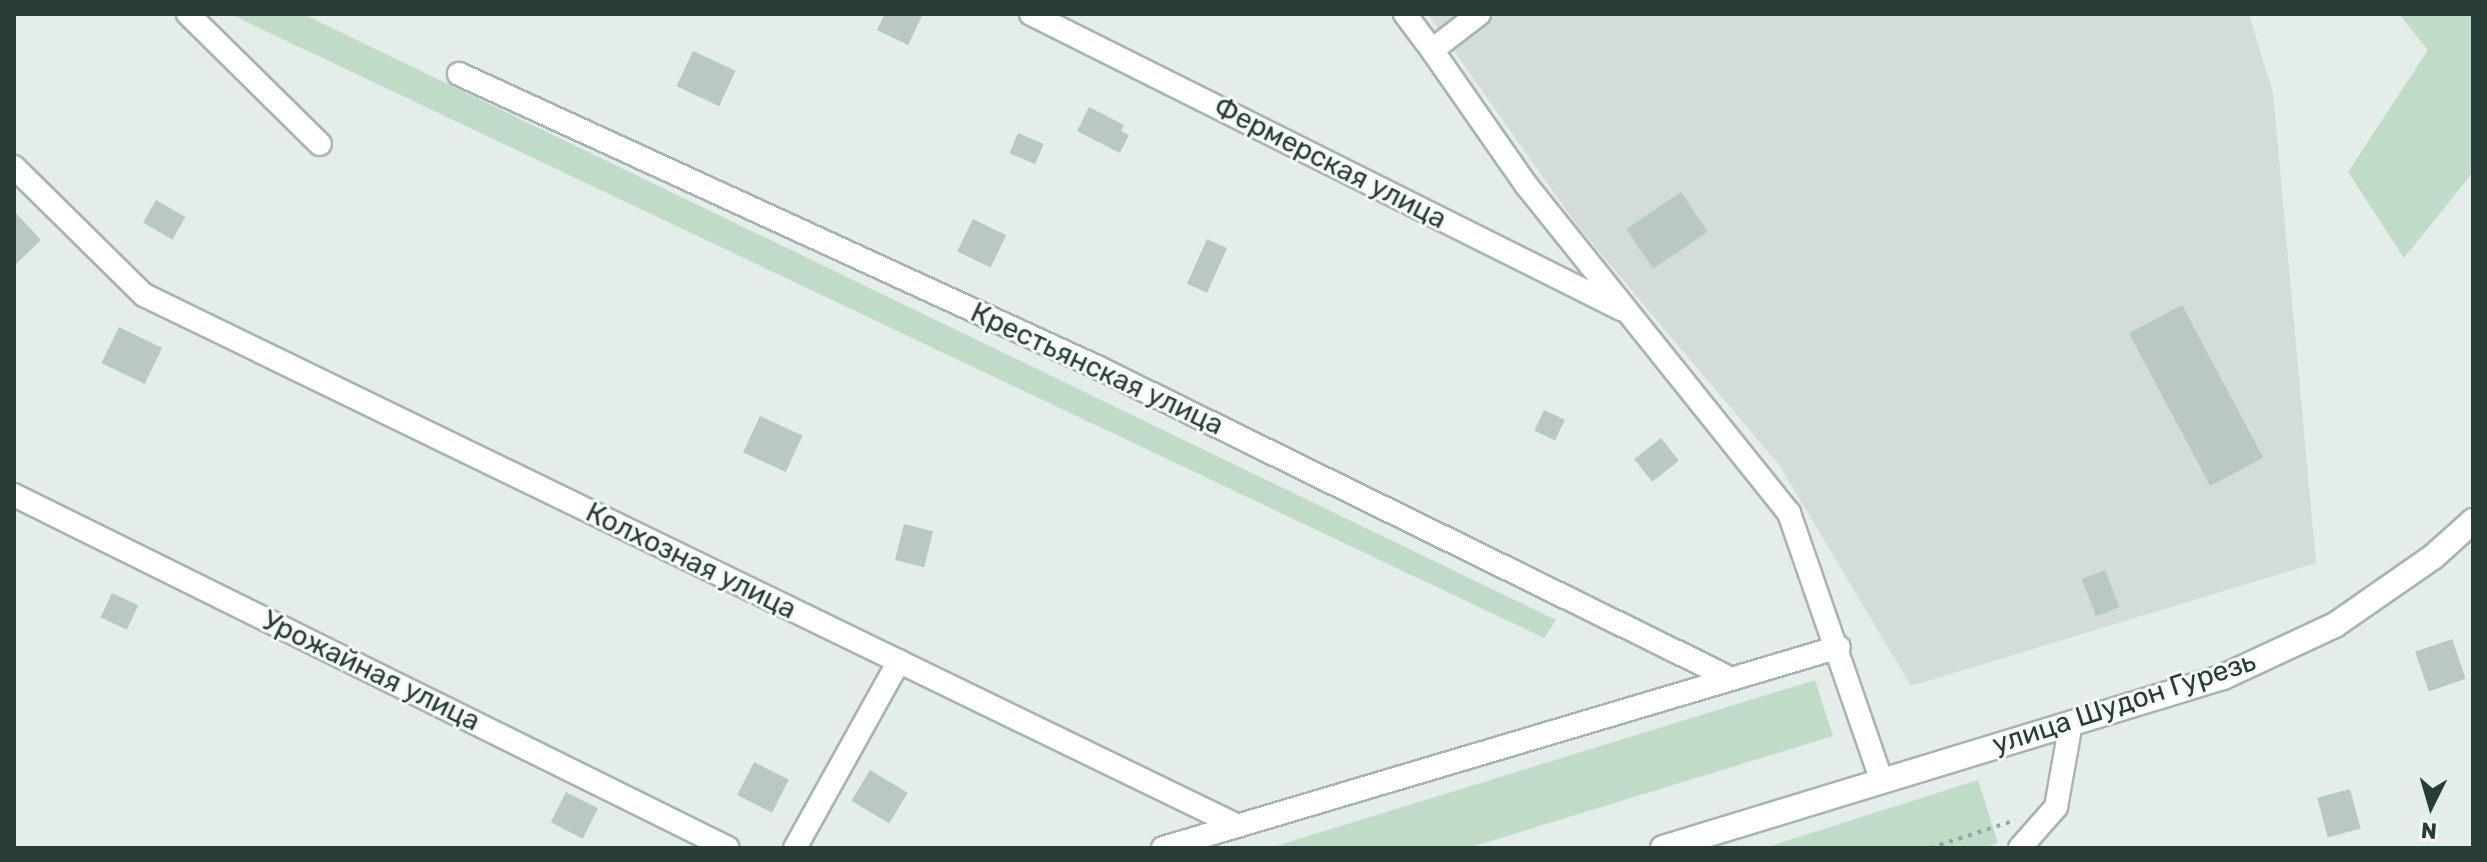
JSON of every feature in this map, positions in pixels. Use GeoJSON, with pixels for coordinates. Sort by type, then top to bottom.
{"type":"FeatureCollection","features":[{"type":"Feature","properties":{"kind":"street"},"geometry":{"type":"LineString","coordinates":[[188,14],[320,144]]}},
{"type":"Feature","properties":{"kind":"street","name":"Фермерская улица"},"geometry":{"type":"LineString","coordinates":[[1031,14],[1629,313]]}},
{"type":"Feature","properties":{"kind":"street"},"geometry":{"type":"LineString","coordinates":[[1405,14],[1491,138],[1789,513],[1839,647],[1882,781]]}},
{"type":"Feature","properties":{"kind":"street"},"geometry":{"type":"LineString","coordinates":[[1432,50],[1479,14]]}},
{"type":"Feature","properties":{"kind":"street","name":"Крестьянская улица"},"geometry":{"type":"LineString","coordinates":[[459,74],[1097,367],[1730,678]]}},
{"type":"Feature","properties":{"kind":"street","name":"Колхозная улица"},"geometry":{"type":"LineString","coordinates":[[14,167],[144,295],[1238,826]]}},
{"type":"Feature","properties":{"kind":"street","name":"Урожайная улица"},"geometry":{"type":"LineString","coordinates":[[14,495],[728,848]]}},
{"type":"Feature","properties":{"kind":"street","name":"улица Шудон Гурезь"},"geometry":{"type":"LineString","coordinates":[[1663,848],[2223,677],[2335,625],[2433,557],[2473,521]]}},
{"type":"Feature","properties":{"kind":"street"},"geometry":{"type":"LineString","coordinates":[[1163,848],[1839,647]]}},
{"type":"Feature","properties":{"kind":"street"},"geometry":{"type":"LineString","coordinates":[[795,848],[899,661]]}},
{"type":"Feature","properties":{"kind":"street"},"geometry":{"type":"LineString","coordinates":[[2020,848],[2056,807],[2067,765],[2071,723]]}},
{"type":"Feature","properties":{"kind":"path"},"geometry":{"type":"LineString","coordinates":[[1930,848],[2056,807]]}},
{"type":"Feature","properties":{"kind":"shaded area"},"geometry":{"type":"Polygon","coordinates":[[[1428,14],[2249,14],[2273,93],[2316,563],[1911,686],[1780,466],[1579,228],[1428,14]]]}},
{"type":"Feature","properties":{"kind":"green space"},"geometry":{"type":"Polygon","coordinates":[[[230,14],[303,14],[1556,620],[1544,638],[230,14]]]}},
{"type":"Feature","properties":{"kind":"green space"},"geometry":{"type":"Polygon","coordinates":[[[2399,14],[2473,14],[2473,172],[2404,258],[2348,172],[2428,50],[2399,14]]]}},
{"type":"Feature","properties":{"kind":"green space"},"geometry":{"type":"Polygon","coordinates":[[[1815,680],[1833,736],[1468,848],[1269,848],[1815,680]]]}},
{"type":"Feature","properties":{"kind":"green space"},"geometry":{"type":"Polygon","coordinates":[[[1978,780],[1998,843],[1981,848],[1764,848],[1978,780]]]}},
{"type":"Feature","properties":{"kind":"building"},"geometry":{"type":"Polygon","coordinates":[[[885,14],[923,14],[908,45],[877,30],[885,14]]]}},
{"type":"Feature","properties":{"kind":"building"},"geometry":{"type":"Polygon","coordinates":[[[693,51],[736,71],[719,106],[677,86],[693,51]]]}},
{"type":"Feature","properties":{"kind":"building"},"geometry":{"type":"Polygon","coordinates":[[[1089,107],[1124,125],[1121,131],[1129,135],[1120,153],[1077,131],[1089,107]]]}},
{"type":"Feature","properties":{"kind":"building"},"geometry":{"type":"Polygon","coordinates":[[[1018,133],[1044,144],[1035,164],[1009,153],[1018,133]]]}},
{"type":"Feature","properties":{"kind":"building"},"geometry":{"type":"Polygon","coordinates":[[[1681,192],[1708,232],[1653,269],[1626,229],[1681,192]]]}},
{"type":"Feature","properties":{"kind":"building"},"geometry":{"type":"Polygon","coordinates":[[[156,200],[185,217],[172,240],[143,223],[156,200]]]}},
{"type":"Feature","properties":{"kind":"building"},"geometry":{"type":"Polygon","coordinates":[[[14,211],[41,240],[14,266],[14,211]]]}},
{"type":"Feature","properties":{"kind":"building"},"geometry":{"type":"Polygon","coordinates":[[[973,219],[1006,235],[990,268],[957,251],[973,219]]]}},
{"type":"Feature","properties":{"kind":"building"},"geometry":{"type":"Polygon","coordinates":[[[1207,239],[1227,248],[1207,293],[1187,284],[1207,239]]]}},
{"type":"Feature","properties":{"kind":"building"},"geometry":{"type":"Polygon","coordinates":[[[2182,305],[2263,458],[2210,486],[2129,333],[2182,305]]]}},
{"type":"Feature","properties":{"kind":"building"},"geometry":{"type":"Polygon","coordinates":[[[119,327],[162,348],[145,384],[101,363],[119,327]]]}},
{"type":"Feature","properties":{"kind":"building"},"geometry":{"type":"Polygon","coordinates":[[[1544,410],[1565,420],[1555,441],[1534,431],[1544,410]]]}},
{"type":"Feature","properties":{"kind":"building"},"geometry":{"type":"Polygon","coordinates":[[[760,416],[803,436],[786,472],[743,452],[760,416]]]}},
{"type":"Feature","properties":{"kind":"building"},"geometry":{"type":"Polygon","coordinates":[[[1661,438],[1679,461],[1652,482],[1634,459],[1661,438]]]}},
{"type":"Feature","properties":{"kind":"building"},"geometry":{"type":"Polygon","coordinates":[[[904,524],[933,531],[924,567],[895,560],[904,524]]]}},
{"type":"Feature","properties":{"kind":"building"},"geometry":{"type":"Polygon","coordinates":[[[2105,570],[2119,607],[2096,616],[2082,579],[2105,570]]]}},
{"type":"Feature","properties":{"kind":"building"},"geometry":{"type":"Polygon","coordinates":[[[112,593],[138,605],[127,630],[101,617],[112,593]]]}},
{"type":"Feature","properties":{"kind":"building"},"geometry":{"type":"Polygon","coordinates":[[[2452,639],[2466,679],[2429,691],[2415,652],[2452,639]]]}},
{"type":"Feature","properties":{"kind":"building"},"geometry":{"type":"Polygon","coordinates":[[[754,762],[789,780],[772,813],[737,795],[754,762]]]}},
{"type":"Feature","properties":{"kind":"building"},"geometry":{"type":"Polygon","coordinates":[[[870,770],[908,793],[889,824],[851,801],[870,770]]]}},
{"type":"Feature","properties":{"kind":"building"},"geometry":{"type":"Polygon","coordinates":[[[2350,789],[2361,829],[2328,837],[2317,798],[2350,789]]]}},
{"type":"Feature","properties":{"kind":"building"},"geometry":{"type":"Polygon","coordinates":[[[566,792],[598,808],[583,839],[551,822],[566,792]]]}}]}
